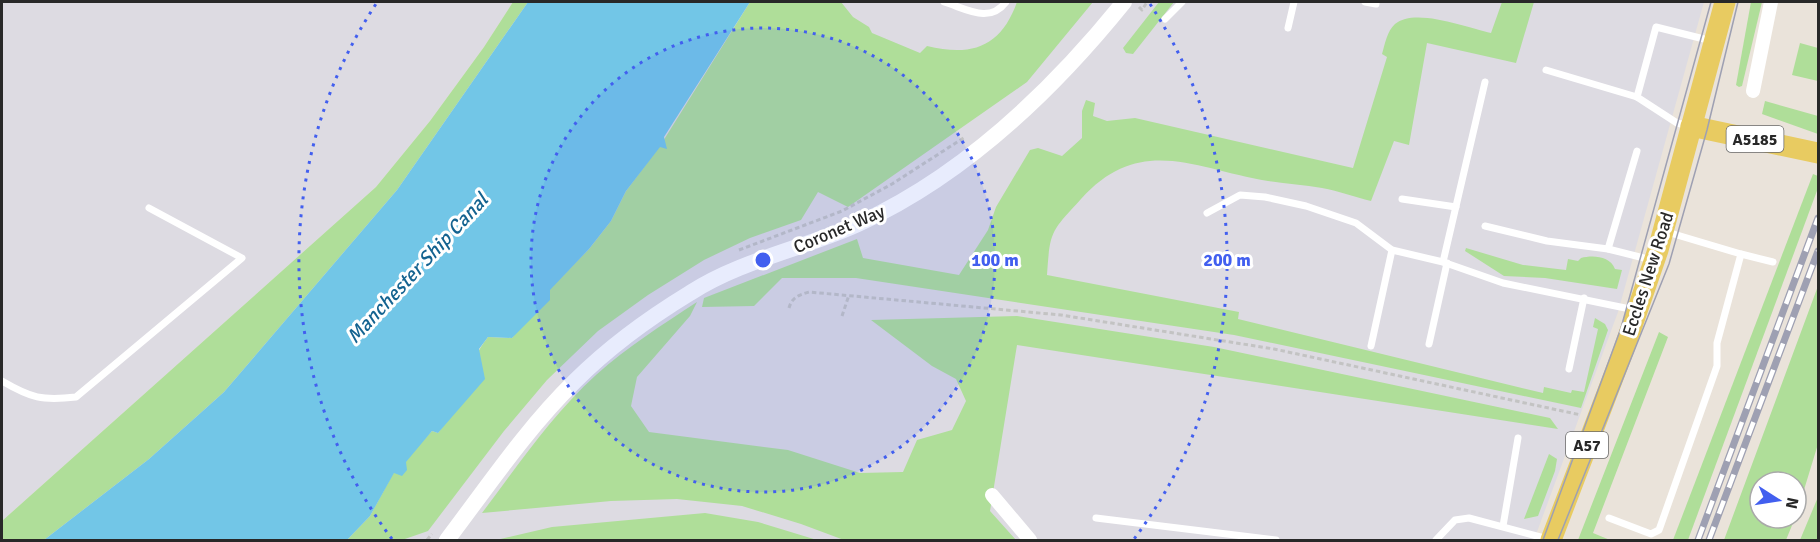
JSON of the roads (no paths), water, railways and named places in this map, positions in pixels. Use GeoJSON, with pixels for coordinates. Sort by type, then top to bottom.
{"type":"FeatureCollection","features":[{"type":"Feature","properties":{"kind":"main road","name":"Eccles New Road"},"geometry":{"type":"LineString","coordinates":[[1551,540],[1654,261],[1725,2]]}},
{"type":"Feature","properties":{"kind":"main road","name":"A5185"},"geometry":{"type":"LineString","coordinates":[[1691,126],[1818,153]]}},
{"type":"Feature","properties":{"kind":"street"},"geometry":{"type":"LineString","coordinates":[[1753,91],[1772,2]]}},
{"type":"Feature","properties":{"kind":"street","name":"Coronet Way"},"geometry":{"type":"LineString","coordinates":[[447,540],[552,405],[610,349],[692,291],[748,265],[858,224],[924,188],[1023,110],[1131,4]]}},
{"type":"Feature","properties":{"kind":"street"},"geometry":{"type":"LineString","coordinates":[[992,495],[1030,540]]}},
{"type":"Feature","properties":{"kind":"lane"},"geometry":{"type":"LineString","coordinates":[[944,2],[982,15],[995,13],[1006,2]]}},
{"type":"Feature","properties":{"kind":"lane"},"geometry":{"type":"LineString","coordinates":[[1165,19],[1182,2]]}},
{"type":"Feature","properties":{"kind":"lane"},"geometry":{"type":"LineString","coordinates":[[1288,28],[1294,2]]}},
{"type":"Feature","properties":{"kind":"lane"},"geometry":{"type":"LineString","coordinates":[[1365,2],[1376,4]]}},
{"type":"Feature","properties":{"kind":"lane"},"geometry":{"type":"LineString","coordinates":[[1637,97],[1656,27],[1714,41]]}},
{"type":"Feature","properties":{"kind":"lane"},"geometry":{"type":"LineString","coordinates":[[1546,70],[1637,97],[1677,123],[1691,126]]}},
{"type":"Feature","properties":{"kind":"lane"},"geometry":{"type":"LineString","coordinates":[[1429,344],[1456,207],[1485,82]]}},
{"type":"Feature","properties":{"kind":"lane"},"geometry":{"type":"LineString","coordinates":[[1608,249],[1637,151]]}},
{"type":"Feature","properties":{"kind":"lane"},"geometry":{"type":"LineString","coordinates":[[1207,213],[1240,195],[1264,197],[1306,206],[1356,224],[1392,250],[1445,262],[1495,281],[1637,311]]}},
{"type":"Feature","properties":{"kind":"lane"},"geometry":{"type":"LineString","coordinates":[[1402,199],[1456,207]]}},
{"type":"Feature","properties":{"kind":"lane"},"geometry":{"type":"LineString","coordinates":[[2,381],[30,397],[51,400],[76,398],[242,258],[149,208]]}},
{"type":"Feature","properties":{"kind":"lane"},"geometry":{"type":"LineString","coordinates":[[1485,226],[1547,241],[1608,249],[1654,261]]}},
{"type":"Feature","properties":{"kind":"lane"},"geometry":{"type":"LineString","coordinates":[[1663,231],[1773,262]]}},
{"type":"Feature","properties":{"kind":"lane"},"geometry":{"type":"LineString","coordinates":[[1371,345],[1392,250]]}},
{"type":"Feature","properties":{"kind":"lane"},"geometry":{"type":"LineString","coordinates":[[1609,518],[1651,534],[1659,530],[1717,366],[1717,343],[1741,254]]}},
{"type":"Feature","properties":{"kind":"lane"},"geometry":{"type":"LineString","coordinates":[[1569,369],[1584,298]]}},
{"type":"Feature","properties":{"kind":"lane"},"geometry":{"type":"LineString","coordinates":[[1503,526],[1518,438]]}},
{"type":"Feature","properties":{"kind":"lane"},"geometry":{"type":"LineString","coordinates":[[1095,518],[1276,540]]}},
{"type":"Feature","properties":{"kind":"lane"},"geometry":{"type":"LineString","coordinates":[[1436,540],[1455,520],[1469,518],[1551,540]]}},
{"type":"Feature","properties":{"kind":"lane"},"geometry":{"type":"LineString","coordinates":[[1206,540],[1207,532]]}},
{"type":"Feature","properties":{"kind":"water","name":"Manchester Ship Canal"},"geometry":{"type":"Polygon","coordinates":[[[528,2],[750,2],[664,137],[667,149],[660,147],[626,191],[611,221],[589,249],[550,290],[550,300],[512,338],[488,337],[479,349],[485,379],[438,433],[432,431],[406,462],[407,470],[402,476],[394,473],[370,516],[347,540],[44,540],[149,459],[224,392],[397,190],[528,2]]]}},
{"type":"Feature","properties":{"kind":"tram line"},"geometry":{"type":"LineString","coordinates":[[1543,540],[1621,328],[1711,2]]}},
{"type":"Feature","properties":{"kind":"tram line"},"geometry":{"type":"LineString","coordinates":[[1558,540],[1669,264],[1707,130],[1738,2]]}},
{"type":"Feature","properties":{"kind":"railway"},"geometry":{"type":"LineString","coordinates":[[1698,540],[1818,218]]}},
{"type":"Feature","properties":{"kind":"railway"},"geometry":{"type":"LineString","coordinates":[[1709,540],[1818,251]]}}]}
